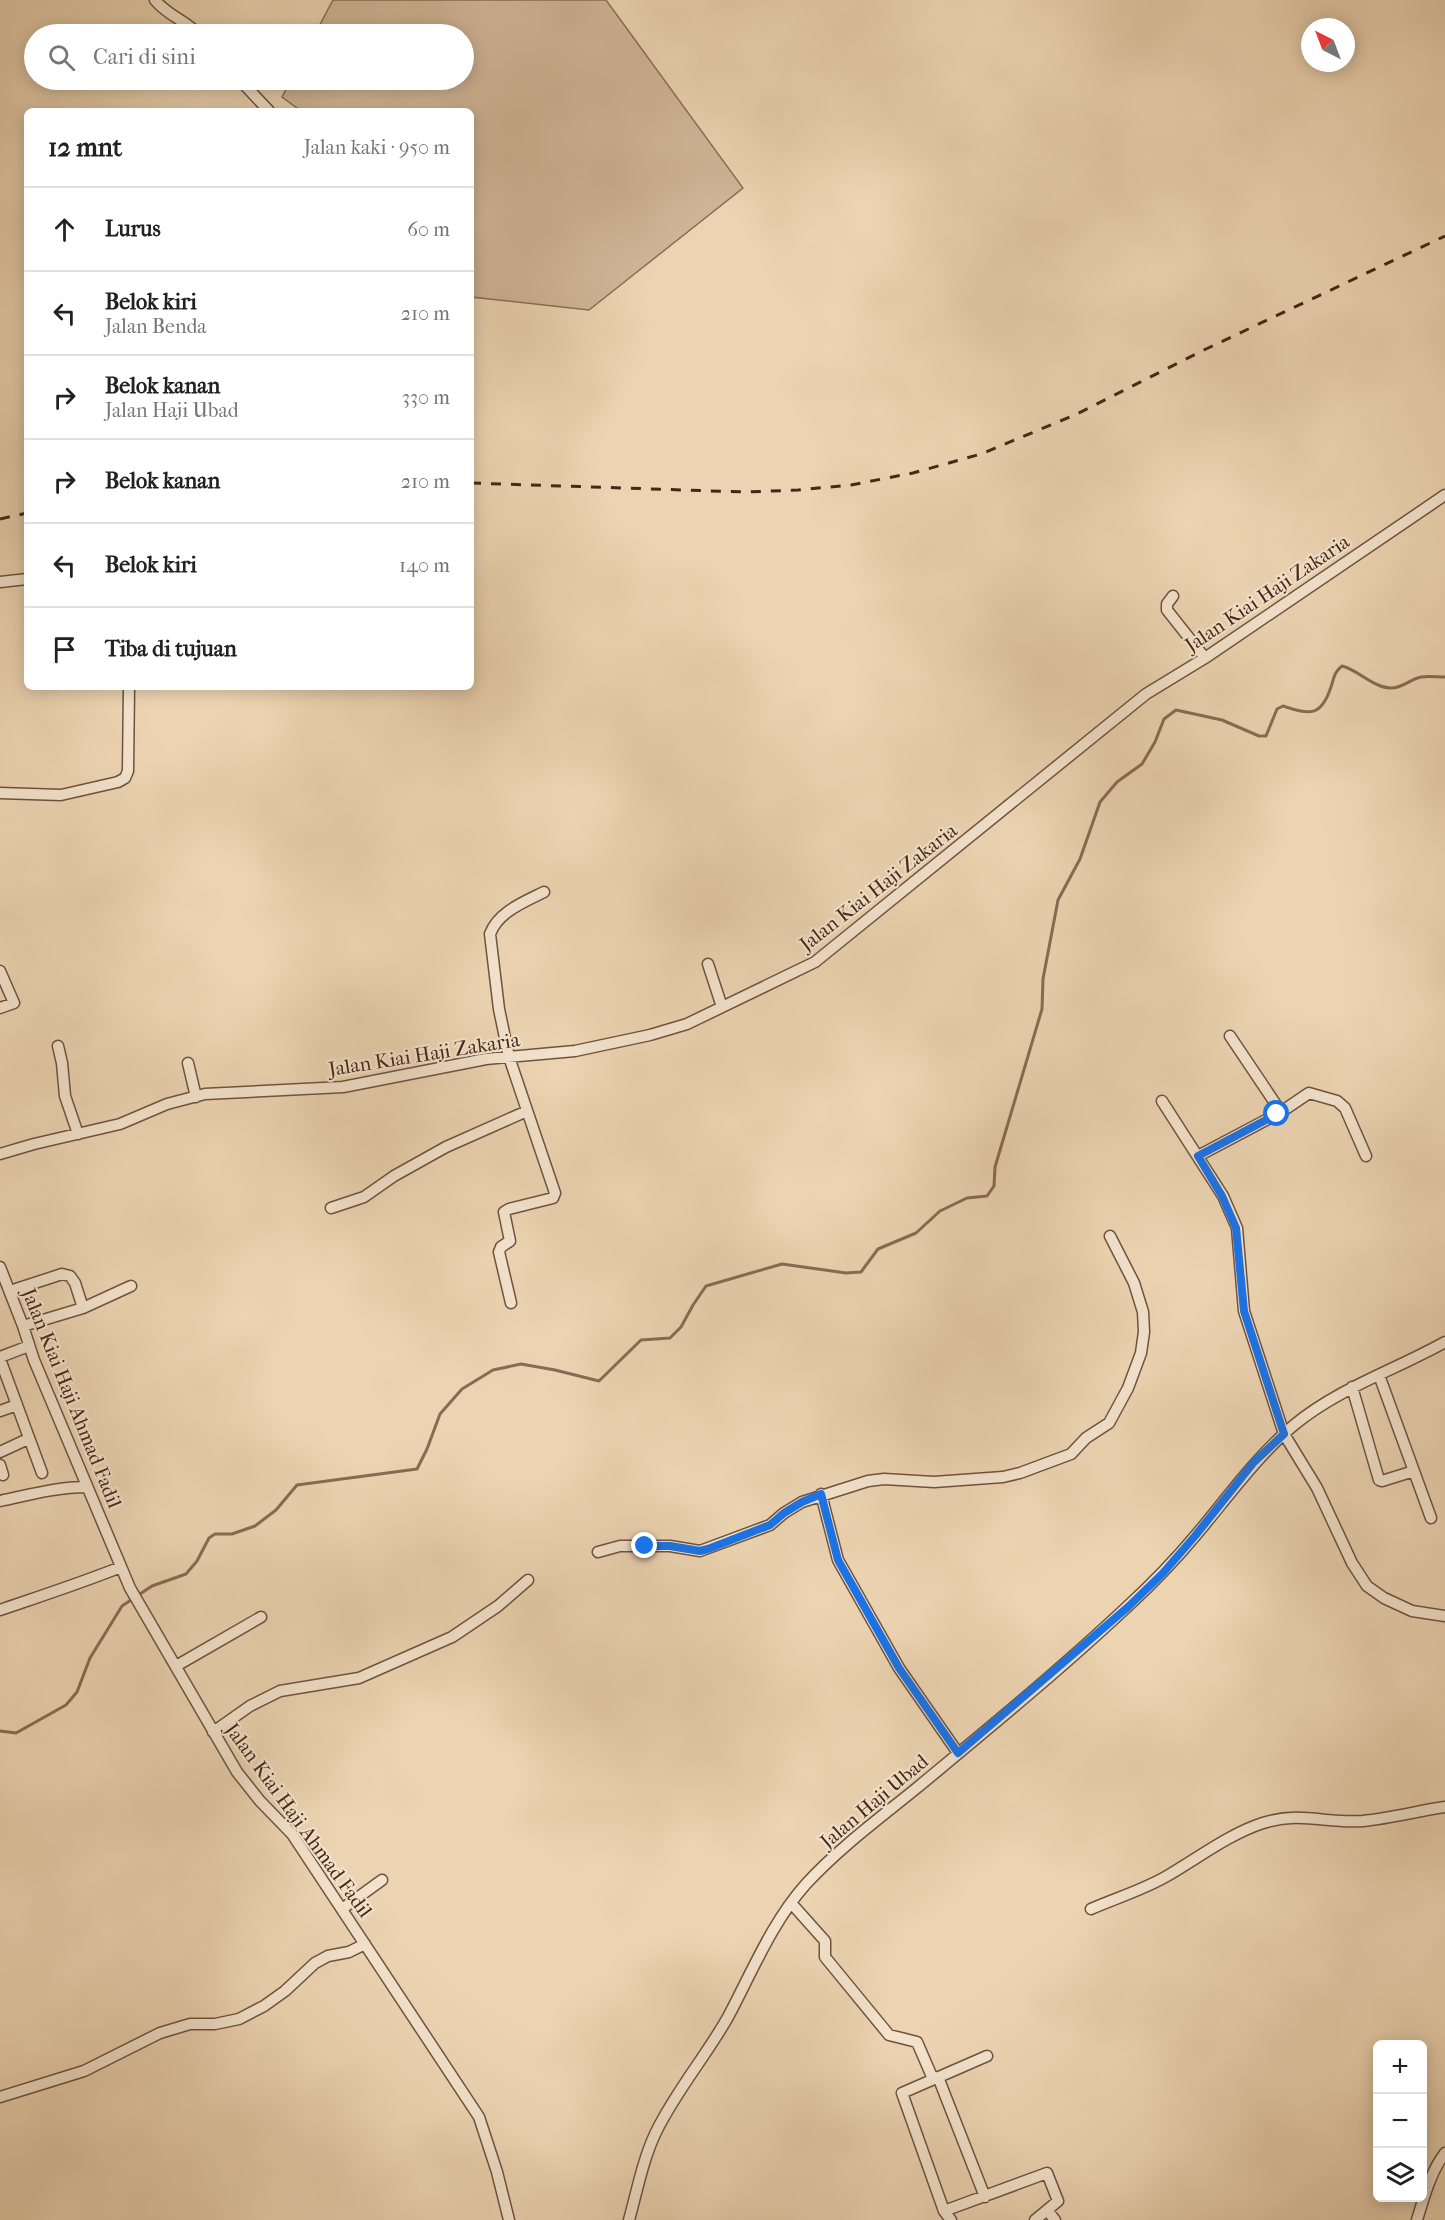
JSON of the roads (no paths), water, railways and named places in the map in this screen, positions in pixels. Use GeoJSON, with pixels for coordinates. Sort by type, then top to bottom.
{"type":"FeatureCollection","features":[{"type":"Feature","properties":{"kind":"street"},"geometry":{"type":"LineString","coordinates":[[155,0],[165,12],[187,24]]}},
{"type":"Feature","properties":{"kind":"street"},"geometry":{"type":"LineString","coordinates":[[249,90],[266,108]]}},
{"type":"Feature","properties":{"kind":"street","name":"Jalan Kiai Haji Zakaria"},"geometry":{"type":"LineString","coordinates":[[0,1154],[120,1124],[167,1104],[196,1096],[344,1087],[437,1068],[509,1057],[575,1052],[687,1024],[787,977],[821,957],[1146,694],[1205,657],[1445,495]]}},
{"type":"Feature","properties":{"kind":"street"},"geometry":{"type":"LineString","coordinates":[[0,582],[24,579]]}},
{"type":"Feature","properties":{"kind":"street"},"geometry":{"type":"LineString","coordinates":[[1173,596],[1167,604],[1167,610],[1205,657]]}},
{"type":"Feature","properties":{"kind":"street"},"geometry":{"type":"LineString","coordinates":[[0,793],[62,795],[118,782],[125,778],[128,771],[129,690]]}},
{"type":"Feature","properties":{"kind":"street"},"geometry":{"type":"LineString","coordinates":[[511,1303],[499,1252],[501,1247],[510,1241],[504,1212],[555,1196],[509,1057],[499,1009],[490,934],[494,923],[521,903],[544,892]]}},
{"type":"Feature","properties":{"kind":"street"},"geometry":{"type":"LineString","coordinates":[[708,964],[722,1007]]}},
{"type":"Feature","properties":{"kind":"street"},"geometry":{"type":"LineString","coordinates":[[0,971],[14,1003],[0,1008]]}},
{"type":"Feature","properties":{"kind":"street"},"geometry":{"type":"LineString","coordinates":[[1230,1036],[1281,1112]]}},
{"type":"Feature","properties":{"kind":"street"},"geometry":{"type":"LineString","coordinates":[[58,1046],[70,1116],[78,1134]]}},
{"type":"Feature","properties":{"kind":"street"},"geometry":{"type":"LineString","coordinates":[[188,1063],[196,1096]]}},
{"type":"Feature","properties":{"kind":"street"},"geometry":{"type":"LineString","coordinates":[[1198,1156],[1281,1112],[1313,1092],[1340,1103],[1345,1108],[1366,1156]]}},
{"type":"Feature","properties":{"kind":"street"},"geometry":{"type":"LineString","coordinates":[[1162,1101],[1222,1196],[1236,1228],[1244,1311],[1284,1434],[1317,1488],[1360,1579],[1384,1598],[1412,1611],[1445,1616]]}},
{"type":"Feature","properties":{"kind":"street"},"geometry":{"type":"LineString","coordinates":[[331,1208],[364,1197],[394,1176],[446,1147],[526,1111]]}},
{"type":"Feature","properties":{"kind":"street"},"geometry":{"type":"LineString","coordinates":[[598,1552],[620,1546],[670,1546],[700,1551],[770,1525],[802,1502],[821,1494],[877,1479],[934,1482],[984,1479],[1020,1473],[1071,1454],[1086,1438],[1109,1423],[1128,1388],[1141,1353],[1144,1332],[1143,1312],[1134,1283],[1110,1236]]}},
{"type":"Feature","properties":{"kind":"street","name":"Jalan Kiai Haji Ahmad Fadil"},"geometry":{"type":"LineString","coordinates":[[0,1267],[29,1346],[130,1588],[237,1772],[260,1801],[292,1834],[478,2117],[497,2172],[509,2220]]}},
{"type":"Feature","properties":{"kind":"street"},"geometry":{"type":"LineString","coordinates":[[10,1291],[66,1274],[75,1283],[83,1308]]}},
{"type":"Feature","properties":{"kind":"street"},"geometry":{"type":"LineString","coordinates":[[23,1326],[83,1308],[131,1286]]}},
{"type":"Feature","properties":{"kind":"street","name":"Jalan Haji Ubad"},"geometry":{"type":"LineString","coordinates":[[629,2220],[642,2170],[656,2133],[685,2082],[726,2020],[772,1931],[806,1885],[853,1840],[1128,1607],[1163,1573],[1254,1462],[1297,1422],[1352,1387],[1445,1342]]}},
{"type":"Feature","properties":{"kind":"street"},"geometry":{"type":"LineString","coordinates":[[29,1346],[0,1358],[42,1473]]}},
{"type":"Feature","properties":{"kind":"street"},"geometry":{"type":"LineString","coordinates":[[1379,1375],[1431,1518]]}},
{"type":"Feature","properties":{"kind":"street"},"geometry":{"type":"LineString","coordinates":[[1352,1387],[1379,1480],[1414,1471]]}},
{"type":"Feature","properties":{"kind":"street"},"geometry":{"type":"LineString","coordinates":[[0,1411],[17,1405]]}},
{"type":"Feature","properties":{"kind":"street"},"geometry":{"type":"LineString","coordinates":[[0,1452],[28,1439]]}},
{"type":"Feature","properties":{"kind":"street"},"geometry":{"type":"LineString","coordinates":[[0,1502],[65,1487],[87,1487]]}},
{"type":"Feature","properties":{"kind":"street"},"geometry":{"type":"LineString","coordinates":[[821,1494],[838,1560],[899,1668],[958,1753]]}},
{"type":"Feature","properties":{"kind":"street"},"geometry":{"type":"LineString","coordinates":[[0,1610],[40,1595],[62,1590],[121,1567]]}},
{"type":"Feature","properties":{"kind":"street"},"geometry":{"type":"LineString","coordinates":[[213,1732],[250,1706],[280,1692],[359,1678],[452,1637],[498,1606],[528,1580]]}},
{"type":"Feature","properties":{"kind":"street"},"geometry":{"type":"LineString","coordinates":[[176,1666],[261,1617]]}},
{"type":"Feature","properties":{"kind":"street"},"geometry":{"type":"LineString","coordinates":[[1091,1908],[1152,1884],[1240,1832],[1263,1823],[1286,1818],[1308,1817],[1333,1821],[1363,1821],[1445,1807]]}},
{"type":"Feature","properties":{"kind":"street"},"geometry":{"type":"LineString","coordinates":[[342,1909],[382,1880]]}},
{"type":"Feature","properties":{"kind":"street"},"geometry":{"type":"LineString","coordinates":[[792,1904],[825,1941],[825,1957],[889,2035],[917,2042],[936,2078],[985,2197]]}},
{"type":"Feature","properties":{"kind":"street"},"geometry":{"type":"LineString","coordinates":[[0,2097],[84,2071],[160,2033],[190,2024],[215,2024],[239,2019],[264,2006],[285,1991],[315,1963],[328,1956],[349,1952],[365,1944]]}},
{"type":"Feature","properties":{"kind":"street"},"geometry":{"type":"LineString","coordinates":[[987,2056],[902,2093],[947,2215],[985,2197],[1047,2173],[1058,2201],[1035,2220]]}},
{"type":"Feature","properties":{"kind":"street"},"geometry":{"type":"LineString","coordinates":[[1417,2220],[1429,2181],[1445,2153]]}},
{"type":"Feature","properties":{"kind":"street"},"geometry":{"type":"LineString","coordinates":[[1047,2210],[1055,2220]]}},
{"type":"Feature","properties":{"kind":"waterway"},"geometry":{"type":"LineString","coordinates":[[0,1731],[16,1733],[66,1705],[77,1692],[90,1658],[122,1606],[152,1586],[186,1574],[197,1561],[209,1538],[215,1534],[232,1534],[255,1526],[276,1510],[297,1485],[417,1469],[440,1414],[462,1389],[493,1370],[521,1364],[599,1381],[641,1340],[670,1338],[681,1327],[706,1286],[782,1264],[846,1273],[861,1272],[878,1249],[916,1233],[940,1211],[967,1198],[987,1196],[994,1186],[995,1167],[1042,1009],[1043,979],[1058,900],[1080,859],[1100,802],[1117,782],[1142,764],[1155,742],[1164,719],[1176,710],[1222,720],[1259,736],[1266,736],[1277,709],[1283,706],[1307,712],[1319,709],[1327,697],[1336,673],[1342,666],[1378,685],[1390,688],[1421,677],[1445,677]]}},
{"type":"Feature","properties":{"kind":"railway"},"geometry":{"type":"LineString","coordinates":[[474,483],[745,492],[851,485],[913,473],[981,454],[1077,414],[1206,349],[1445,236]]}},
{"type":"Feature","properties":{"kind":"railway"},"geometry":{"type":"LineString","coordinates":[[0,519],[24,514]]}}]}
